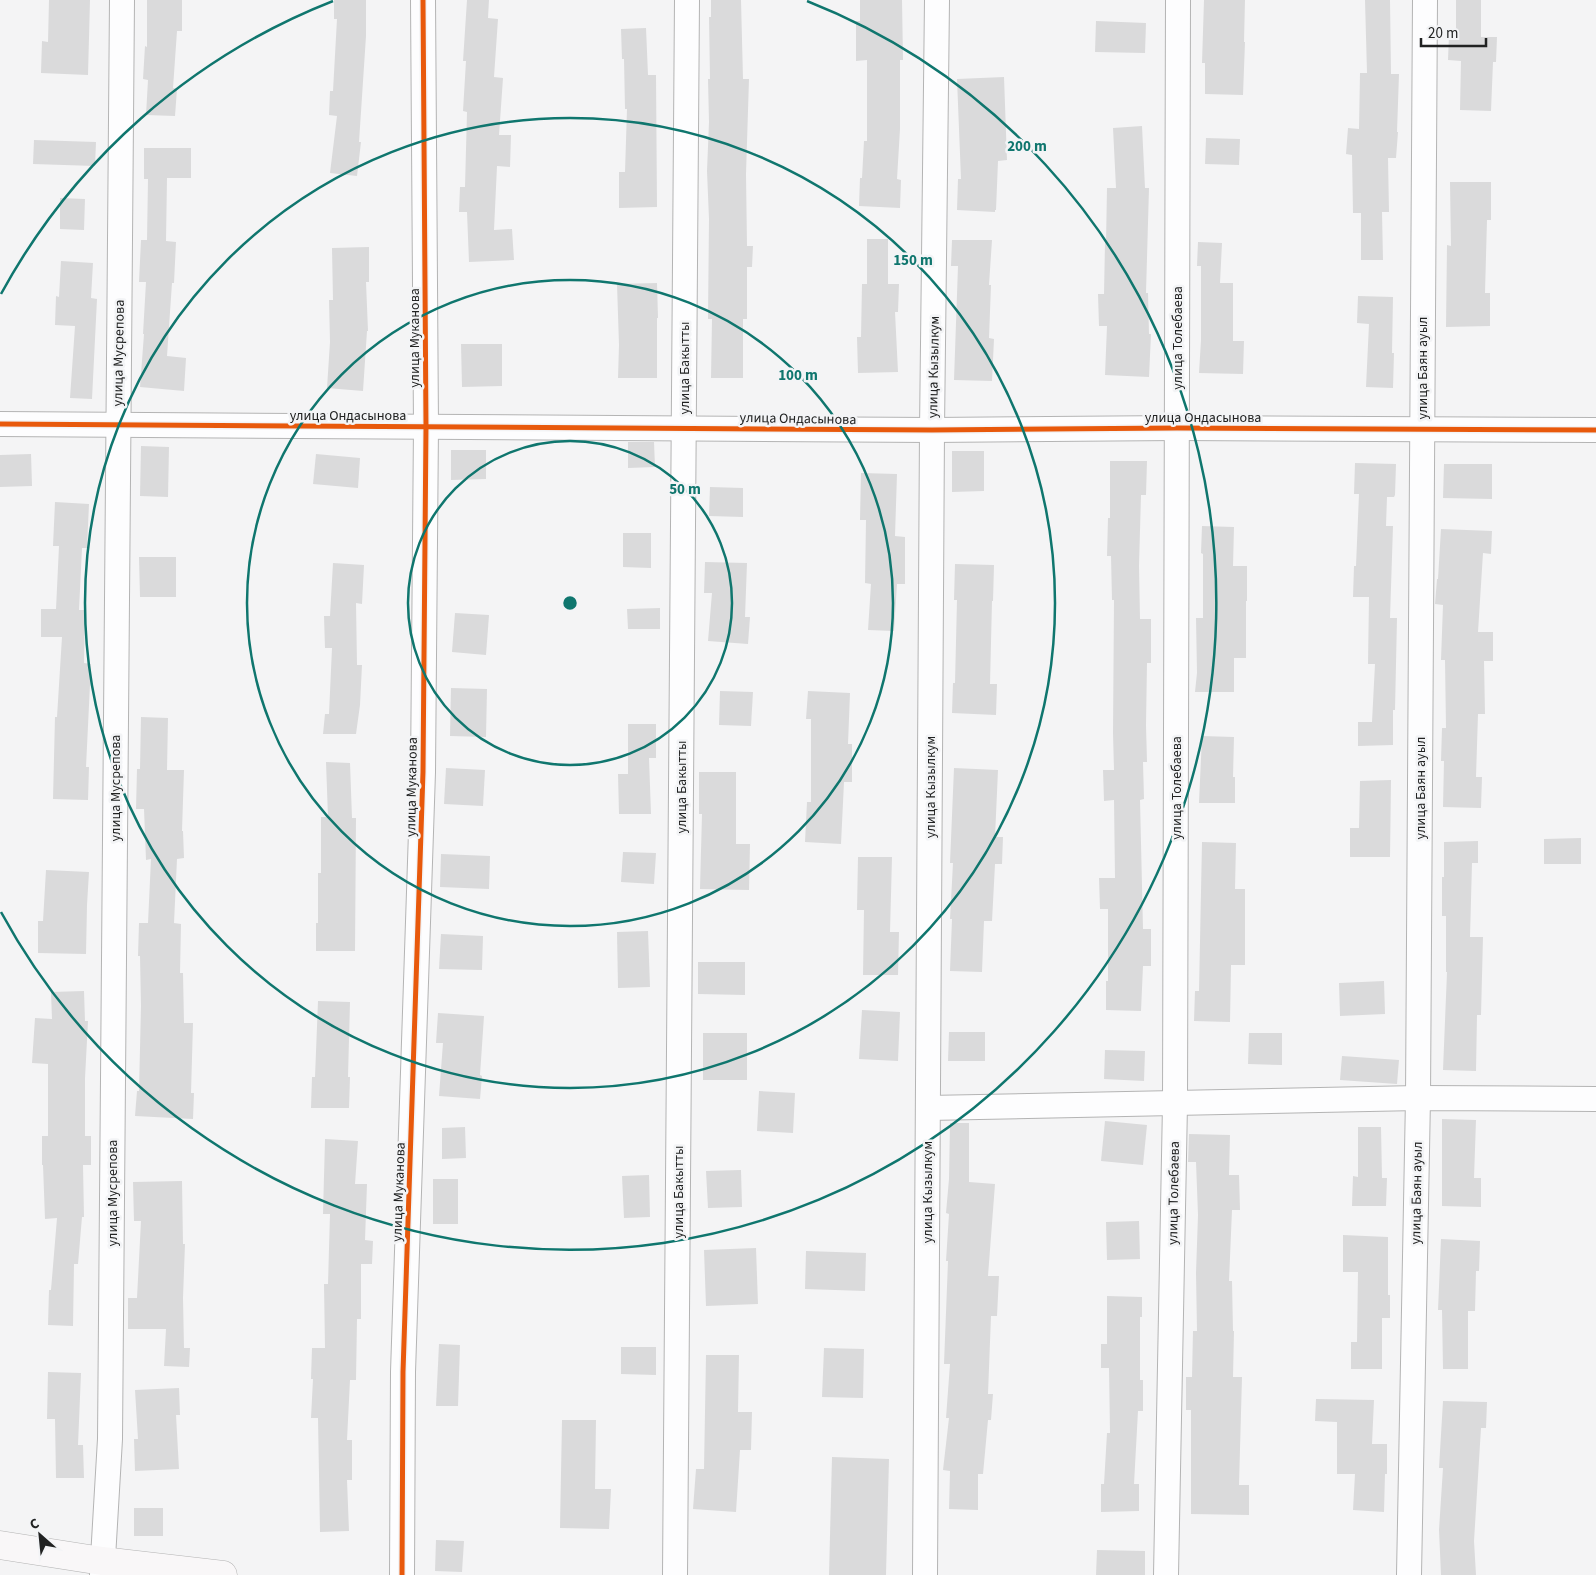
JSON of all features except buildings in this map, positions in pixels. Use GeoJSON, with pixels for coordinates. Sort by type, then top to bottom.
{"type":"FeatureCollection","features":[{"type":"Feature","properties":{"kind":"street","name":"улица Мусрепова"},"geometry":{"type":"LineString","coordinates":[[102,1568],[110,1439],[122,0]]}},
{"type":"Feature","properties":{"kind":"street","name":"улица Муканова"},"geometry":{"type":"LineString","coordinates":[[402,1575],[403,1372],[423,772],[426,426],[423,0]]}},
{"type":"Feature","properties":{"kind":"street","name":"улица Бакытты"},"geometry":{"type":"LineString","coordinates":[[676,1575],[687,0]]}},
{"type":"Feature","properties":{"kind":"street","name":"улица Кызылкум"},"geometry":{"type":"LineString","coordinates":[[925,1575],[932,430],[937,0]]}},
{"type":"Feature","properties":{"kind":"street","name":"улица Толебаева"},"geometry":{"type":"LineString","coordinates":[[1166,1575],[1175,1104],[1178,0]]}},
{"type":"Feature","properties":{"kind":"street","name":"улица Баян ауыл"},"geometry":{"type":"LineString","coordinates":[[1409,1575],[1418,1098],[1425,0]]}},
{"type":"Feature","properties":{"kind":"street","name":"улица Ондасынова"},"geometry":{"type":"LineString","coordinates":[[0,424],[932,430],[1177,428],[1596,430]]}},
{"type":"Feature","properties":{"kind":"street"},"geometry":{"type":"LineString","coordinates":[[928,1108],[1418,1098],[1596,1099]]}},
{"type":"Feature","properties":{"kind":"street"},"geometry":{"type":"LineString","coordinates":[[0,1545],[102,1568],[223,1575]]}},
{"type":"Feature","properties":{"kind":"cycle path"},"geometry":{"type":"LineString","coordinates":[[402,1575],[403,1372],[423,772],[426,426],[423,0]]}},
{"type":"Feature","properties":{"kind":"cycle path"},"geometry":{"type":"LineString","coordinates":[[0,424],[932,430],[1177,428],[1596,430]]}}]}
